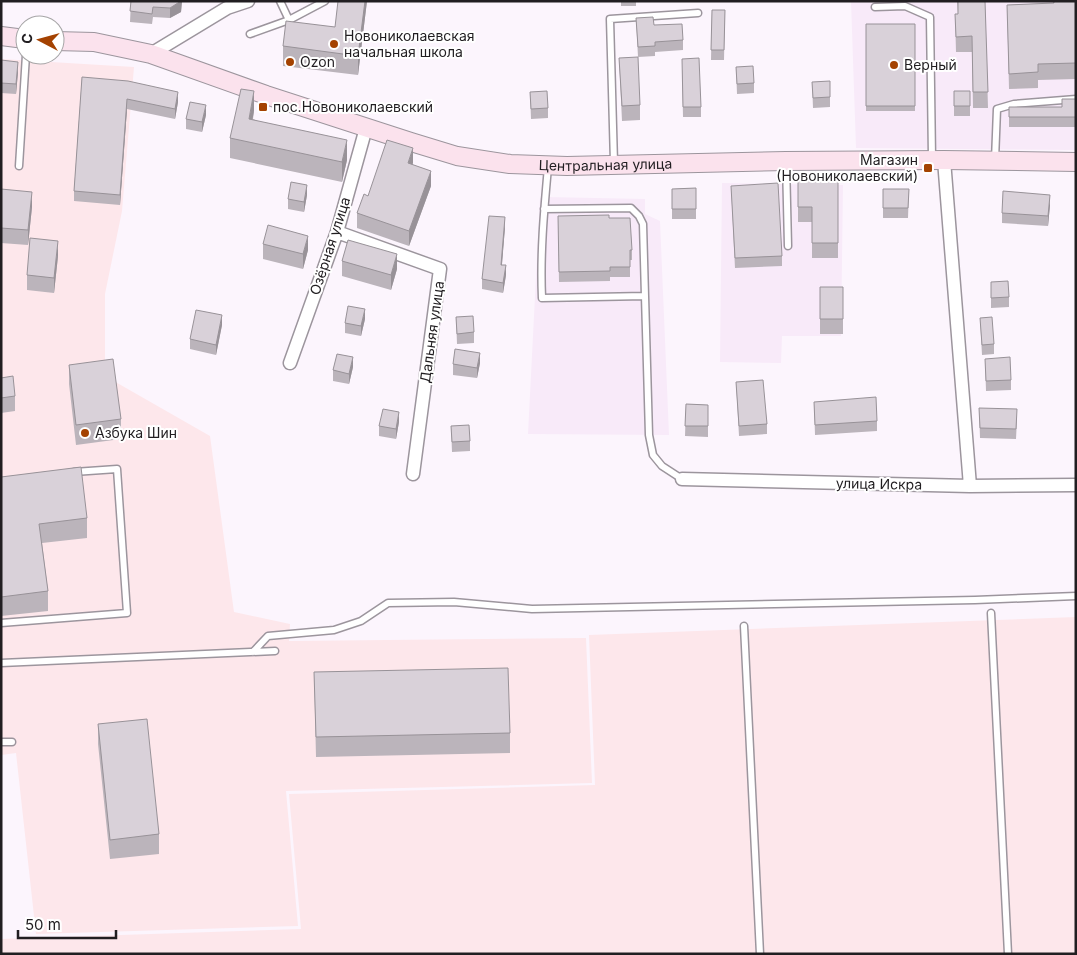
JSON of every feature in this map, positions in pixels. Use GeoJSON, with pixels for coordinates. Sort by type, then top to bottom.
{"type":"FeatureCollection","features":[{"type":"Feature","properties":{"kind":"main road"},"geometry":{"type":"LineString","coordinates":[[1,36],[15,38]]}},
{"type":"Feature","properties":{"kind":"main road","name":"Центральная улица"},"geometry":{"type":"LineString","coordinates":[[65,41],[94,42],[151,54],[266,95],[457,156],[510,164],[938,160],[1076,162]]}},
{"type":"Feature","properties":{"kind":"street"},"geometry":{"type":"LineString","coordinates":[[151,54],[227,5],[248,1]]}},
{"type":"Feature","properties":{"kind":"street","name":"Озёрная улица"},"geometry":{"type":"LineString","coordinates":[[290,362],[337,232],[366,128]]}},
{"type":"Feature","properties":{"kind":"street"},"geometry":{"type":"LineString","coordinates":[[938,160],[970,486]]}},
{"type":"Feature","properties":{"kind":"street","name":"Дальняя улица"},"geometry":{"type":"LineString","coordinates":[[337,232],[440,268],[413,474]]}},
{"type":"Feature","properties":{"kind":"street","name":"улица Искра"},"geometry":{"type":"LineString","coordinates":[[682,479],[970,486],[1076,484]]}},
{"type":"Feature","properties":{"kind":"lane"},"geometry":{"type":"LineString","coordinates":[[280,1],[289,20]]}},
{"type":"Feature","properties":{"kind":"lane"},"geometry":{"type":"LineString","coordinates":[[250,34],[289,20],[325,1]]}},
{"type":"Feature","properties":{"kind":"lane"},"geometry":{"type":"LineString","coordinates":[[875,7],[905,6],[930,17],[938,160]]}},
{"type":"Feature","properties":{"kind":"lane"},"geometry":{"type":"LineString","coordinates":[[614,164],[610,19],[698,13]]}},
{"type":"Feature","properties":{"kind":"lane"},"geometry":{"type":"LineString","coordinates":[[19,166],[25,65]]}},
{"type":"Feature","properties":{"kind":"lane"},"geometry":{"type":"LineString","coordinates":[[994,161],[997,109],[1014,104],[1076,99]]}},
{"type":"Feature","properties":{"kind":"lane"},"geometry":{"type":"LineString","coordinates":[[786,161],[788,246]]}},
{"type":"Feature","properties":{"kind":"lane"},"geometry":{"type":"LineString","coordinates":[[548,165],[540,264],[542,298],[645,296]]}},
{"type":"Feature","properties":{"kind":"lane"},"geometry":{"type":"LineString","coordinates":[[544,209],[631,208],[639,216],[642,224],[649,435],[653,456],[662,466],[682,479]]}},
{"type":"Feature","properties":{"kind":"lane"},"geometry":{"type":"LineString","coordinates":[[1,624],[127,613],[118,469],[69,473]]}},
{"type":"Feature","properties":{"kind":"lane"},"geometry":{"type":"LineString","coordinates":[[253,652],[268,636],[334,630],[361,621],[388,603],[454,602],[532,609],[1076,596]]}},
{"type":"Feature","properties":{"kind":"lane"},"geometry":{"type":"LineString","coordinates":[[991,613],[1008,954]]}},
{"type":"Feature","properties":{"kind":"lane"},"geometry":{"type":"LineString","coordinates":[[744,626],[760,954]]}},
{"type":"Feature","properties":{"kind":"lane"},"geometry":{"type":"LineString","coordinates":[[1,663],[275,651]]}},
{"type":"Feature","properties":{"kind":"lane"},"geometry":{"type":"LineString","coordinates":[[1,742],[12,742]]}},
{"type":"Feature","properties":{"kind":"shaded area"},"geometry":{"type":"Polygon","coordinates":[[[851,1],[1076,1],[1076,150],[856,148],[851,1]]]}},
{"type":"Feature","properties":{"kind":"shaded area"},"geometry":{"type":"Polygon","coordinates":[[[1,59],[15,60],[15,65],[65,65],[65,63],[134,67],[122,211],[105,294],[105,376],[210,436],[234,612],[290,624],[289,641],[586,638],[592,783],[286,791],[298,926],[36,934],[16,753],[1,755],[1,59]]]}},
{"type":"Feature","properties":{"kind":"shaded area"},"geometry":{"type":"Polygon","coordinates":[[[722,183],[843,185],[841,336],[782,336],[781,363],[720,362],[722,183]]]}},
{"type":"Feature","properties":{"kind":"shaded area"},"geometry":{"type":"Polygon","coordinates":[[[540,198],[645,199],[645,214],[660,221],[669,435],[528,434],[540,198]]]}},
{"type":"Feature","properties":{"kind":"shaded area"},"geometry":{"type":"Polygon","coordinates":[[[1076,617],[1076,954],[1,954],[1,939],[301,929],[289,794],[595,785],[589,635],[1076,617]]]}},
{"type":"Feature","properties":{"kind":"building"},"geometry":{"type":"Polygon","coordinates":[[[131,1],[181,1],[170,8],[153,7],[152,14],[130,11],[131,1]]]}},
{"type":"Feature","properties":{"kind":"building"},"geometry":{"type":"Polygon","coordinates":[[[338,1],[365,1],[358,56],[283,46],[286,21],[335,27],[338,1]]]}},
{"type":"Feature","properties":{"kind":"building"},"geometry":{"type":"Polygon","coordinates":[[[958,1],[985,1],[988,92],[973,92],[972,36],[956,37],[955,14],[958,14],[958,1]]]}},
{"type":"Feature","properties":{"kind":"building"},"geometry":{"type":"Polygon","coordinates":[[[1054,1],[1076,1],[1076,63],[1038,64],[1038,72],[1009,74],[1007,5],[1054,3],[1054,1]]]}},
{"type":"Feature","properties":{"kind":"building"},"geometry":{"type":"Polygon","coordinates":[[[712,10],[725,10],[724,50],[711,50],[712,10]]]}},
{"type":"Feature","properties":{"kind":"building"},"geometry":{"type":"Polygon","coordinates":[[[653,17],[654,25],[682,24],[683,40],[655,42],[655,46],[638,47],[636,18],[653,17]]]}},
{"type":"Feature","properties":{"kind":"building"},"geometry":{"type":"Polygon","coordinates":[[[866,24],[915,24],[915,106],[866,106],[866,24]]]}},
{"type":"Feature","properties":{"kind":"building"},"geometry":{"type":"Polygon","coordinates":[[[638,57],[640,105],[622,106],[619,58],[638,57]]]}},
{"type":"Feature","properties":{"kind":"building"},"geometry":{"type":"Polygon","coordinates":[[[699,58],[701,107],[683,107],[682,59],[699,58]]]}},
{"type":"Feature","properties":{"kind":"building"},"geometry":{"type":"Polygon","coordinates":[[[1,60],[15,62],[15,65],[18,65],[16,84],[1,83],[1,60]]]}},
{"type":"Feature","properties":{"kind":"building"},"geometry":{"type":"Polygon","coordinates":[[[753,66],[754,83],[737,84],[736,67],[753,66]]]}},
{"type":"Feature","properties":{"kind":"building"},"geometry":{"type":"Polygon","coordinates":[[[82,77],[128,81],[178,92],[175,109],[127,99],[120,195],[74,191],[82,77]]]}},
{"type":"Feature","properties":{"kind":"building"},"geometry":{"type":"Polygon","coordinates":[[[830,81],[830,97],[813,98],[812,82],[830,81]]]}},
{"type":"Feature","properties":{"kind":"building"},"geometry":{"type":"Polygon","coordinates":[[[241,89],[254,91],[249,119],[347,140],[342,162],[230,138],[241,89]]]}},
{"type":"Feature","properties":{"kind":"building"},"geometry":{"type":"Polygon","coordinates":[[[547,91],[548,108],[531,109],[530,92],[547,91]]]}},
{"type":"Feature","properties":{"kind":"building"},"geometry":{"type":"Polygon","coordinates":[[[954,91],[970,91],[970,106],[954,106],[954,91]]]}},
{"type":"Feature","properties":{"kind":"building"},"geometry":{"type":"Polygon","coordinates":[[[1062,99],[1076,99],[1076,117],[1009,117],[1009,107],[1062,107],[1062,99]]]}},
{"type":"Feature","properties":{"kind":"building"},"geometry":{"type":"Polygon","coordinates":[[[190,102],[206,105],[202,122],[186,119],[190,102]]]}},
{"type":"Feature","properties":{"kind":"building"},"geometry":{"type":"Polygon","coordinates":[[[387,140],[413,148],[408,163],[431,171],[409,231],[357,213],[364,194],[368,196],[387,140]]]}},
{"type":"Feature","properties":{"kind":"building"},"geometry":{"type":"Polygon","coordinates":[[[798,181],[838,181],[838,243],[812,243],[812,207],[798,207],[798,181]]]}},
{"type":"Feature","properties":{"kind":"building"},"geometry":{"type":"Polygon","coordinates":[[[291,182],[307,185],[304,202],[288,199],[291,182]]]}},
{"type":"Feature","properties":{"kind":"building"},"geometry":{"type":"Polygon","coordinates":[[[778,183],[782,256],[735,258],[731,186],[778,183]]]}},
{"type":"Feature","properties":{"kind":"building"},"geometry":{"type":"Polygon","coordinates":[[[696,188],[696,209],[672,209],[672,189],[696,188]]]}},
{"type":"Feature","properties":{"kind":"building"},"geometry":{"type":"Polygon","coordinates":[[[1,189],[32,192],[28,230],[1,228],[1,189]]]}},
{"type":"Feature","properties":{"kind":"building"},"geometry":{"type":"Polygon","coordinates":[[[883,189],[909,189],[908,208],[883,208],[883,189]]]}},
{"type":"Feature","properties":{"kind":"building"},"geometry":{"type":"Polygon","coordinates":[[[1003,191],[1050,195],[1048,216],[1002,213],[1003,191]]]}},
{"type":"Feature","properties":{"kind":"building"},"geometry":{"type":"Polygon","coordinates":[[[609,215],[609,218],[630,218],[632,250],[630,250],[630,267],[610,267],[610,271],[559,272],[558,216],[609,215]]]}},
{"type":"Feature","properties":{"kind":"building"},"geometry":{"type":"Polygon","coordinates":[[[489,216],[505,217],[501,265],[506,265],[503,283],[482,279],[489,216]]]}},
{"type":"Feature","properties":{"kind":"building"},"geometry":{"type":"Polygon","coordinates":[[[268,225],[308,236],[303,254],[263,244],[268,225]]]}},
{"type":"Feature","properties":{"kind":"building"},"geometry":{"type":"Polygon","coordinates":[[[30,238],[58,241],[54,278],[27,275],[30,238]]]}},
{"type":"Feature","properties":{"kind":"building"},"geometry":{"type":"Polygon","coordinates":[[[348,240],[397,254],[391,275],[342,261],[348,240]]]}},
{"type":"Feature","properties":{"kind":"building"},"geometry":{"type":"Polygon","coordinates":[[[1008,281],[1009,297],[991,298],[991,282],[1008,281]]]}},
{"type":"Feature","properties":{"kind":"building"},"geometry":{"type":"Polygon","coordinates":[[[820,287],[843,287],[843,319],[820,319],[820,287]]]}},
{"type":"Feature","properties":{"kind":"building"},"geometry":{"type":"Polygon","coordinates":[[[348,306],[365,309],[361,326],[345,323],[348,306]]]}},
{"type":"Feature","properties":{"kind":"building"},"geometry":{"type":"Polygon","coordinates":[[[196,310],[222,315],[216,345],[190,339],[196,310]]]}},
{"type":"Feature","properties":{"kind":"building"},"geometry":{"type":"Polygon","coordinates":[[[473,316],[474,332],[457,334],[456,317],[473,316]]]}},
{"type":"Feature","properties":{"kind":"building"},"geometry":{"type":"Polygon","coordinates":[[[992,317],[994,344],[982,345],[980,318],[992,317]]]}},
{"type":"Feature","properties":{"kind":"building"},"geometry":{"type":"Polygon","coordinates":[[[455,349],[480,353],[477,368],[453,364],[455,349]]]}},
{"type":"Feature","properties":{"kind":"building"},"geometry":{"type":"Polygon","coordinates":[[[337,354],[353,357],[349,374],[333,370],[337,354]]]}},
{"type":"Feature","properties":{"kind":"building"},"geometry":{"type":"Polygon","coordinates":[[[1010,357],[1011,380],[986,381],[985,359],[1010,357]]]}},
{"type":"Feature","properties":{"kind":"building"},"geometry":{"type":"Polygon","coordinates":[[[113,359],[121,419],[76,425],[69,365],[113,359]]]}},
{"type":"Feature","properties":{"kind":"building"},"geometry":{"type":"Polygon","coordinates":[[[13,376],[15,396],[1,398],[1,378],[13,376]]]}},
{"type":"Feature","properties":{"kind":"building"},"geometry":{"type":"Polygon","coordinates":[[[763,380],[767,424],[739,426],[736,382],[763,380]]]}},
{"type":"Feature","properties":{"kind":"building"},"geometry":{"type":"Polygon","coordinates":[[[876,397],[877,421],[815,425],[814,402],[876,397]]]}},
{"type":"Feature","properties":{"kind":"building"},"geometry":{"type":"Polygon","coordinates":[[[686,404],[708,405],[708,426],[685,426],[686,404]]]}},
{"type":"Feature","properties":{"kind":"building"},"geometry":{"type":"Polygon","coordinates":[[[979,408],[1017,409],[1016,429],[980,428],[979,408]]]}},
{"type":"Feature","properties":{"kind":"building"},"geometry":{"type":"Polygon","coordinates":[[[383,409],[399,412],[396,429],[379,426],[383,409]]]}},
{"type":"Feature","properties":{"kind":"building"},"geometry":{"type":"Polygon","coordinates":[[[469,425],[470,441],[452,442],[451,426],[469,425]]]}},
{"type":"Feature","properties":{"kind":"building"},"geometry":{"type":"Polygon","coordinates":[[[81,467],[87,518],[39,524],[48,591],[1,597],[1,477],[81,467]]]}},
{"type":"Feature","properties":{"kind":"building"},"geometry":{"type":"Polygon","coordinates":[[[508,668],[510,733],[316,737],[314,672],[508,668]]]}},
{"type":"Feature","properties":{"kind":"building"},"geometry":{"type":"Polygon","coordinates":[[[147,719],[159,834],[110,840],[98,724],[147,719]]]}},
{"type":"Feature","properties":{"kind":"place","name":"Новониколаевская начальная школа"},"geometry":{"type":"Point","coordinates":[334,44]}},
{"type":"Feature","properties":{"kind":"place","name":"Ozon"},"geometry":{"type":"Point","coordinates":[290,62]}},
{"type":"Feature","properties":{"kind":"place","name":"Верный"},"geometry":{"type":"Point","coordinates":[894,65]}},
{"type":"Feature","properties":{"kind":"place","name":"пос.Новониколаевский"},"geometry":{"type":"Point","coordinates":[263,107]}},
{"type":"Feature","properties":{"kind":"place","name":"Магазин (Новониколаевский)"},"geometry":{"type":"Point","coordinates":[928,168]}},
{"type":"Feature","properties":{"kind":"place","name":"Азбука Шин"},"geometry":{"type":"Point","coordinates":[85,433]}}]}
